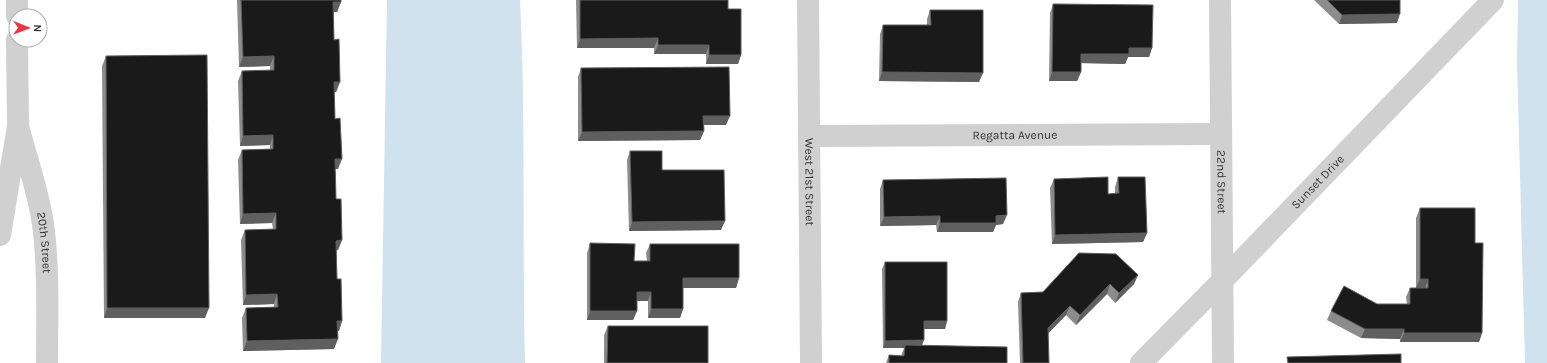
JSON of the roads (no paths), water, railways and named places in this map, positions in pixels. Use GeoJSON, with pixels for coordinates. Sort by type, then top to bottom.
{"type":"FeatureCollection","features":[{"type":"Feature","properties":{"kind":"street","name":"West 21st Street"},"geometry":{"type":"LineString","coordinates":[[808,0],[810,363]]}},
{"type":"Feature","properties":{"kind":"street","name":"22nd Street"},"geometry":{"type":"LineString","coordinates":[[1220,0],[1223,363]]}},
{"type":"Feature","properties":{"kind":"street","name":"Sunset Drive"},"geometry":{"type":"LineString","coordinates":[[1141,363],[1486,7]]}},
{"type":"Feature","properties":{"kind":"street","name":"20th Street"},"geometry":{"type":"LineString","coordinates":[[0,235],[18,126],[17,48]]}},
{"type":"Feature","properties":{"kind":"street","name":"20th Street"},"geometry":{"type":"LineString","coordinates":[[18,126],[41,210],[44,233],[46,255],[47,363]]}},
{"type":"Feature","properties":{"kind":"street","name":"Regatta Avenue"},"geometry":{"type":"LineString","coordinates":[[809,136],[1221,134]]}},
{"type":"Feature","properties":{"kind":"water"},"geometry":{"type":"Polygon","coordinates":[[[387,0],[520,0],[523,91],[525,363],[381,363],[387,0]]]}},
{"type":"Feature","properties":{"kind":"water"},"geometry":{"type":"Polygon","coordinates":[[[1518,0],[1547,0],[1547,363],[1525,363],[1517,62],[1518,0]]]}}]}
